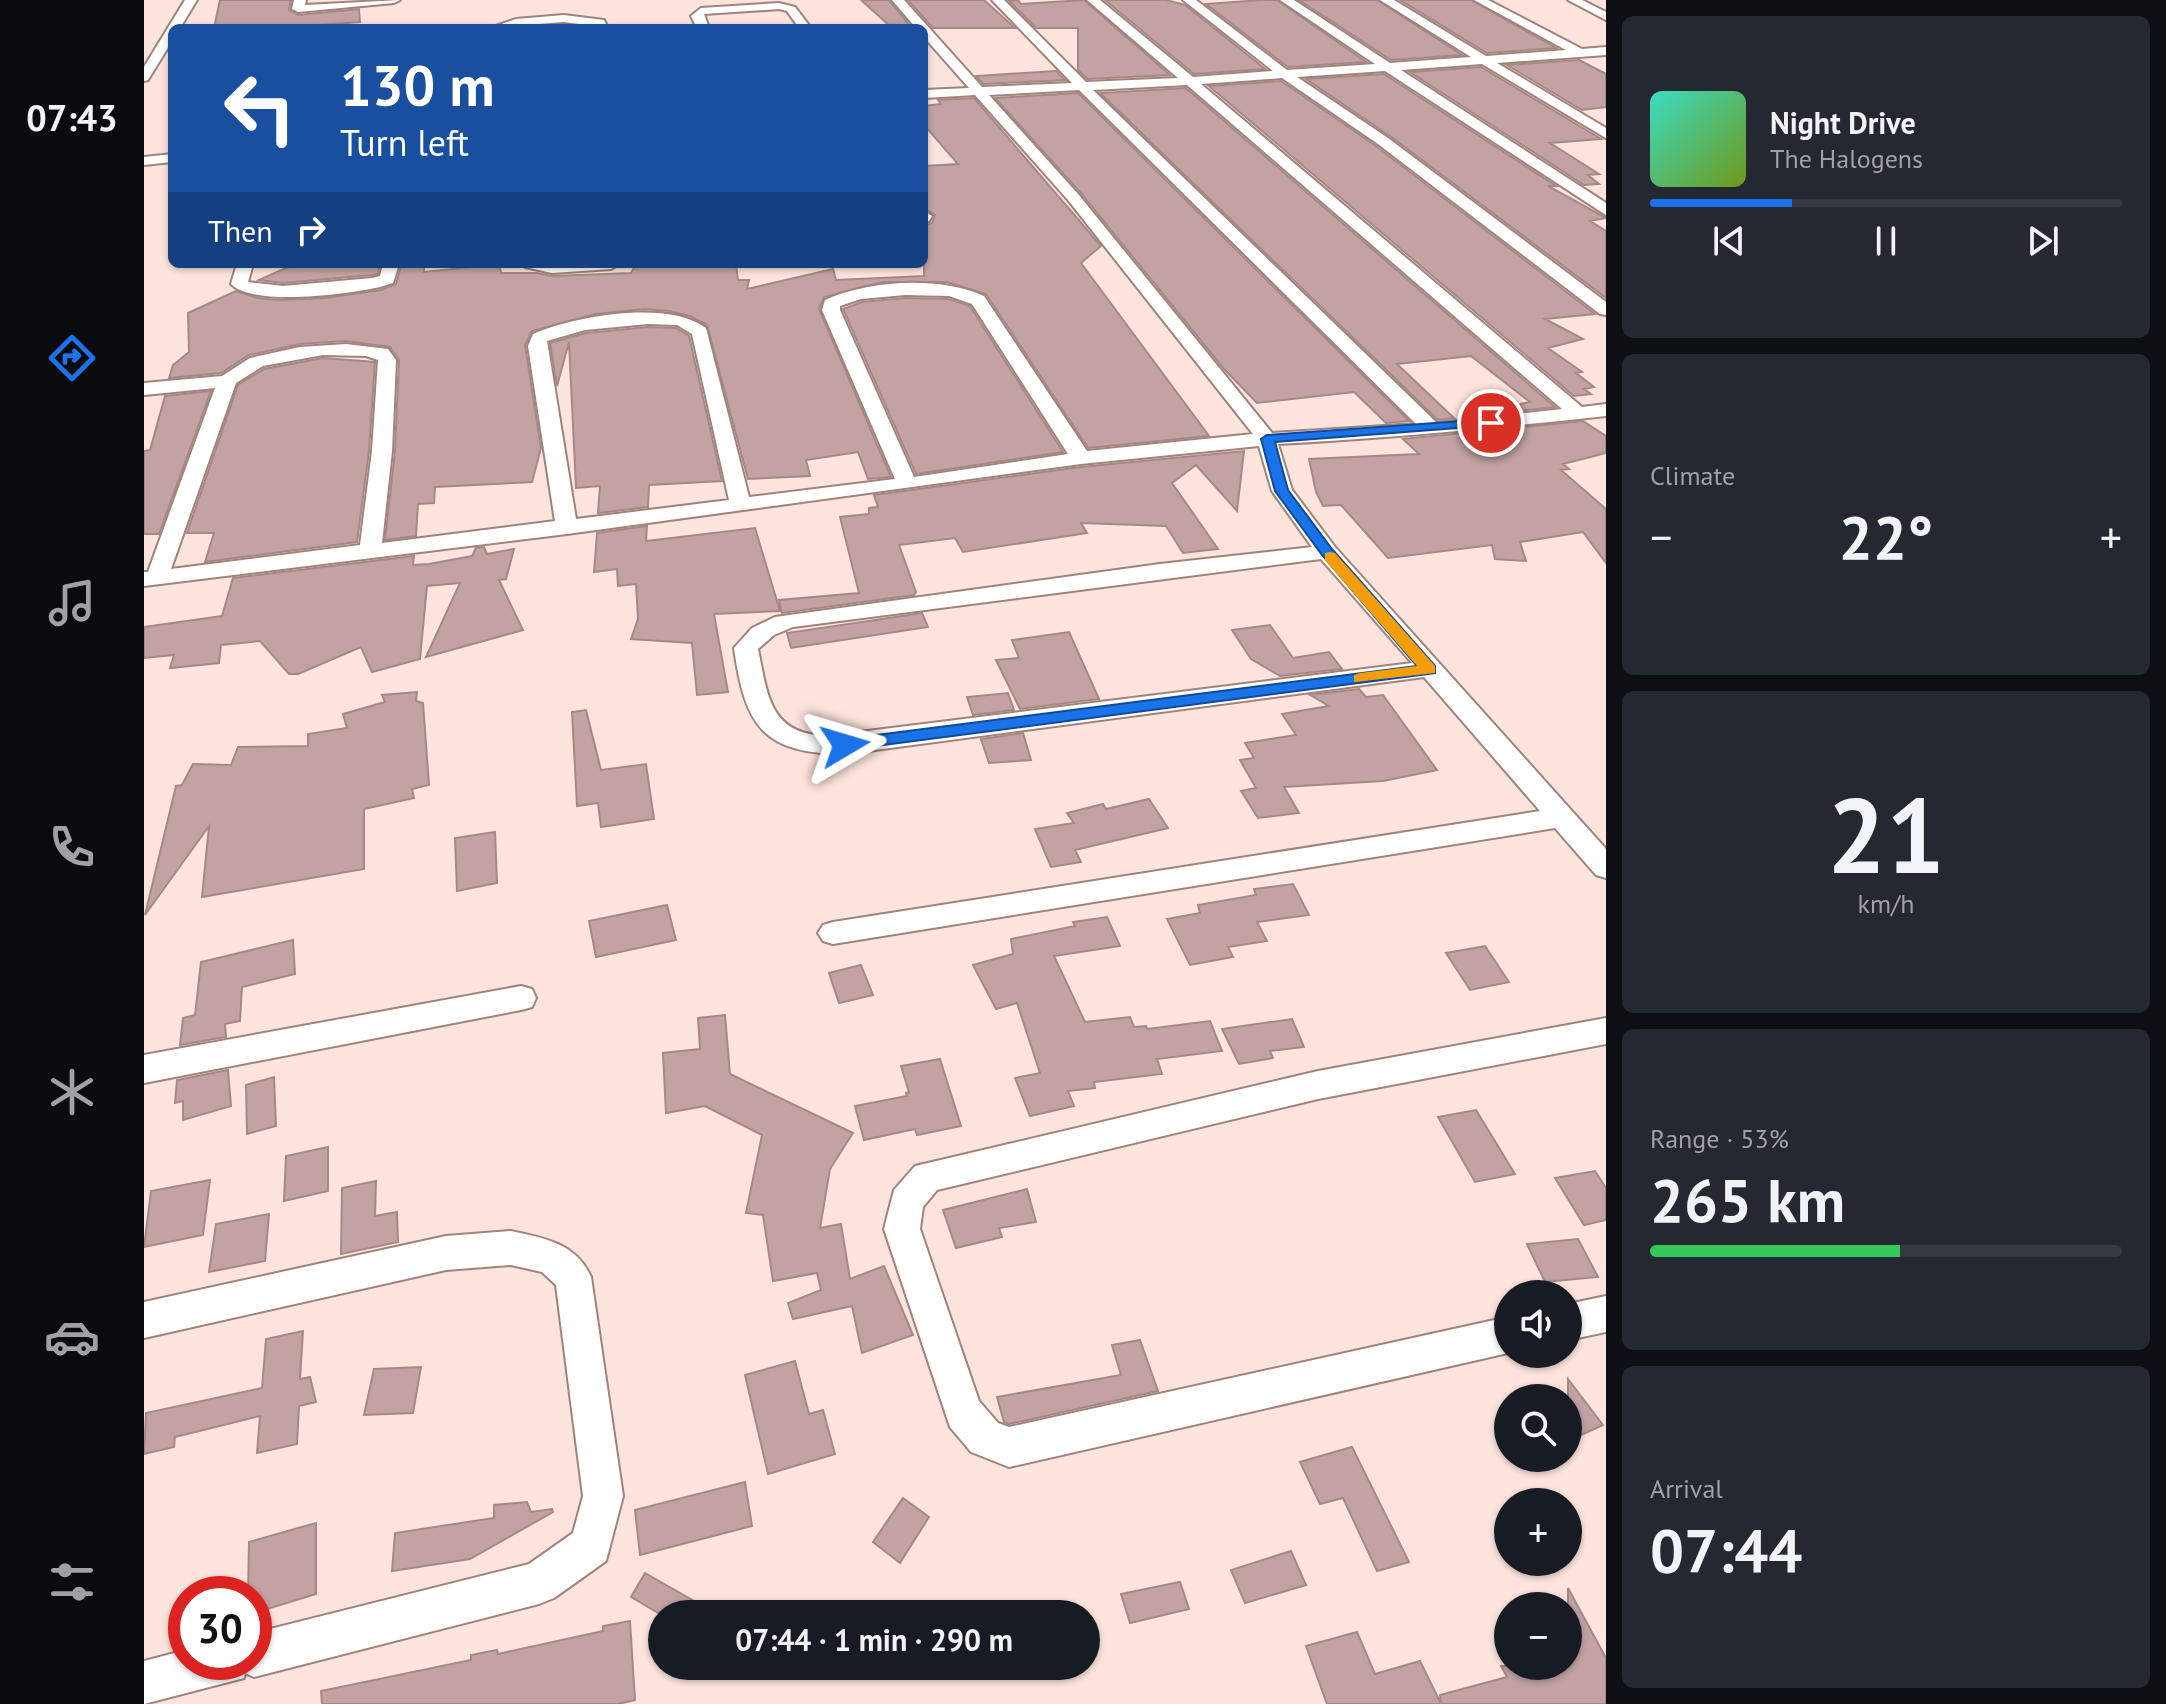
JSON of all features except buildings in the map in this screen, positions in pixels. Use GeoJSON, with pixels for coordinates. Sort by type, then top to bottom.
{"type":"FeatureCollection","features":[{"type":"Feature","properties":{"kind":"street"},"geometry":{"type":"LineString","coordinates":[[177,24],[191,0]]}},
{"type":"Feature","properties":{"kind":"street"},"geometry":{"type":"LineString","coordinates":[[300,0],[298,9],[394,0]]}},
{"type":"Feature","properties":{"kind":"street"},"geometry":{"type":"LineString","coordinates":[[898,0],[919,24]]}},
{"type":"Feature","properties":{"kind":"street"},"geometry":{"type":"LineString","coordinates":[[998,0],[1432,429]]}},
{"type":"Feature","properties":{"kind":"street"},"geometry":{"type":"LineString","coordinates":[[1093,0],[1579,414]]}},
{"type":"Feature","properties":{"kind":"street"},"geometry":{"type":"LineString","coordinates":[[1189,0],[1283,73],[1383,141],[1606,310]]}},
{"type":"Feature","properties":{"kind":"street"},"geometry":{"type":"LineString","coordinates":[[1286,0],[1606,210]]}},
{"type":"Feature","properties":{"kind":"street"},"geometry":{"type":"LineString","coordinates":[[1386,0],[1606,134]]}},
{"type":"Feature","properties":{"kind":"street"},"geometry":{"type":"LineString","coordinates":[[1480,0],[1606,67]]}},
{"type":"Feature","properties":{"kind":"street"},"geometry":{"type":"LineString","coordinates":[[1574,0],[1606,17]]}},
{"type":"Feature","properties":{"kind":"street"},"geometry":{"type":"LineString","coordinates":[[701,24],[697,16],[701,11],[767,6],[791,9],[802,24]]}},
{"type":"Feature","properties":{"kind":"street"},"geometry":{"type":"LineString","coordinates":[[507,24],[585,19],[601,24]]}},
{"type":"Feature","properties":{"kind":"street"},"geometry":{"type":"LineString","coordinates":[[928,35],[1073,197],[1267,439],[1282,491],[1327,552],[1606,868]]}},
{"type":"Feature","properties":{"kind":"street"},"geometry":{"type":"LineString","coordinates":[[144,77],[168,38]]}},
{"type":"Feature","properties":{"kind":"street"},"geometry":{"type":"LineString","coordinates":[[928,94],[1190,81],[1606,51]]}},
{"type":"Feature","properties":{"kind":"street"},"geometry":{"type":"LineString","coordinates":[[144,161],[168,158]]}},
{"type":"Feature","properties":{"kind":"street"},"geometry":{"type":"LineString","coordinates":[[244,268],[239,284],[244,288],[266,291],[374,283],[387,279],[390,268]]}},
{"type":"Feature","properties":{"kind":"street"},"geometry":{"type":"LineString","coordinates":[[907,484],[831,310],[831,304],[836,300],[930,289],[959,290],[971,294],[978,300],[1081,458]]}},
{"type":"Feature","properties":{"kind":"street"},"geometry":{"type":"LineString","coordinates":[[567,528],[537,346],[539,338],[547,332],[579,326],[664,318],[679,320],[700,332],[740,504]]}},
{"type":"Feature","properties":{"kind":"street"},"geometry":{"type":"LineString","coordinates":[[370,553],[387,360],[382,353],[350,349],[277,356],[245,365],[227,381],[150,578],[370,553],[567,528],[1081,458],[1267,439],[1432,429],[1606,410]]}},
{"type":"Feature","properties":{"kind":"street"},"geometry":{"type":"LineString","coordinates":[[144,389],[227,381]]}},
{"type":"Feature","properties":{"kind":"street"},"geometry":{"type":"LineString","coordinates":[[1327,552],[790,620],[767,627],[756,636],[746,648],[748,662],[771,729],[792,742],[816,746],[845,745],[1429,669]]}},
{"type":"Feature","properties":{"kind":"street"},"geometry":{"type":"LineString","coordinates":[[833,933],[1563,817]]}},
{"type":"Feature","properties":{"kind":"street"},"geometry":{"type":"LineString","coordinates":[[144,1069],[521,998]]}},
{"type":"Feature","properties":{"kind":"street"},"geometry":{"type":"LineString","coordinates":[[1494,1338],[1009,1447],[985,1438],[964,1413],[902,1229],[906,1201],[927,1177],[1318,1085],[1606,1031]]}},
{"type":"Feature","properties":{"kind":"street"},"geometry":{"type":"LineString","coordinates":[[144,1320],[446,1253],[511,1248],[552,1257],[573,1277],[603,1496],[591,1546],[539,1583],[272,1650]]}},
{"type":"Feature","properties":{"kind":"street"},"geometry":{"type":"LineString","coordinates":[[1582,1319],[1606,1314]]}},
{"type":"Feature","properties":{"kind":"street"},"geometry":{"type":"LineString","coordinates":[[144,1683],[168,1677]]}},
{"type":"Feature","properties":{"kind":"slow traffic"},"geometry":{"type":"LineString","coordinates":[[1330,556],[1429,669],[1360,678]]}},
{"type":"Feature","properties":{"kind":"route"},"geometry":{"type":"LineString","coordinates":[[845,745],[1429,669],[1327,552],[1282,491],[1267,439],[1491,423]]}}]}
